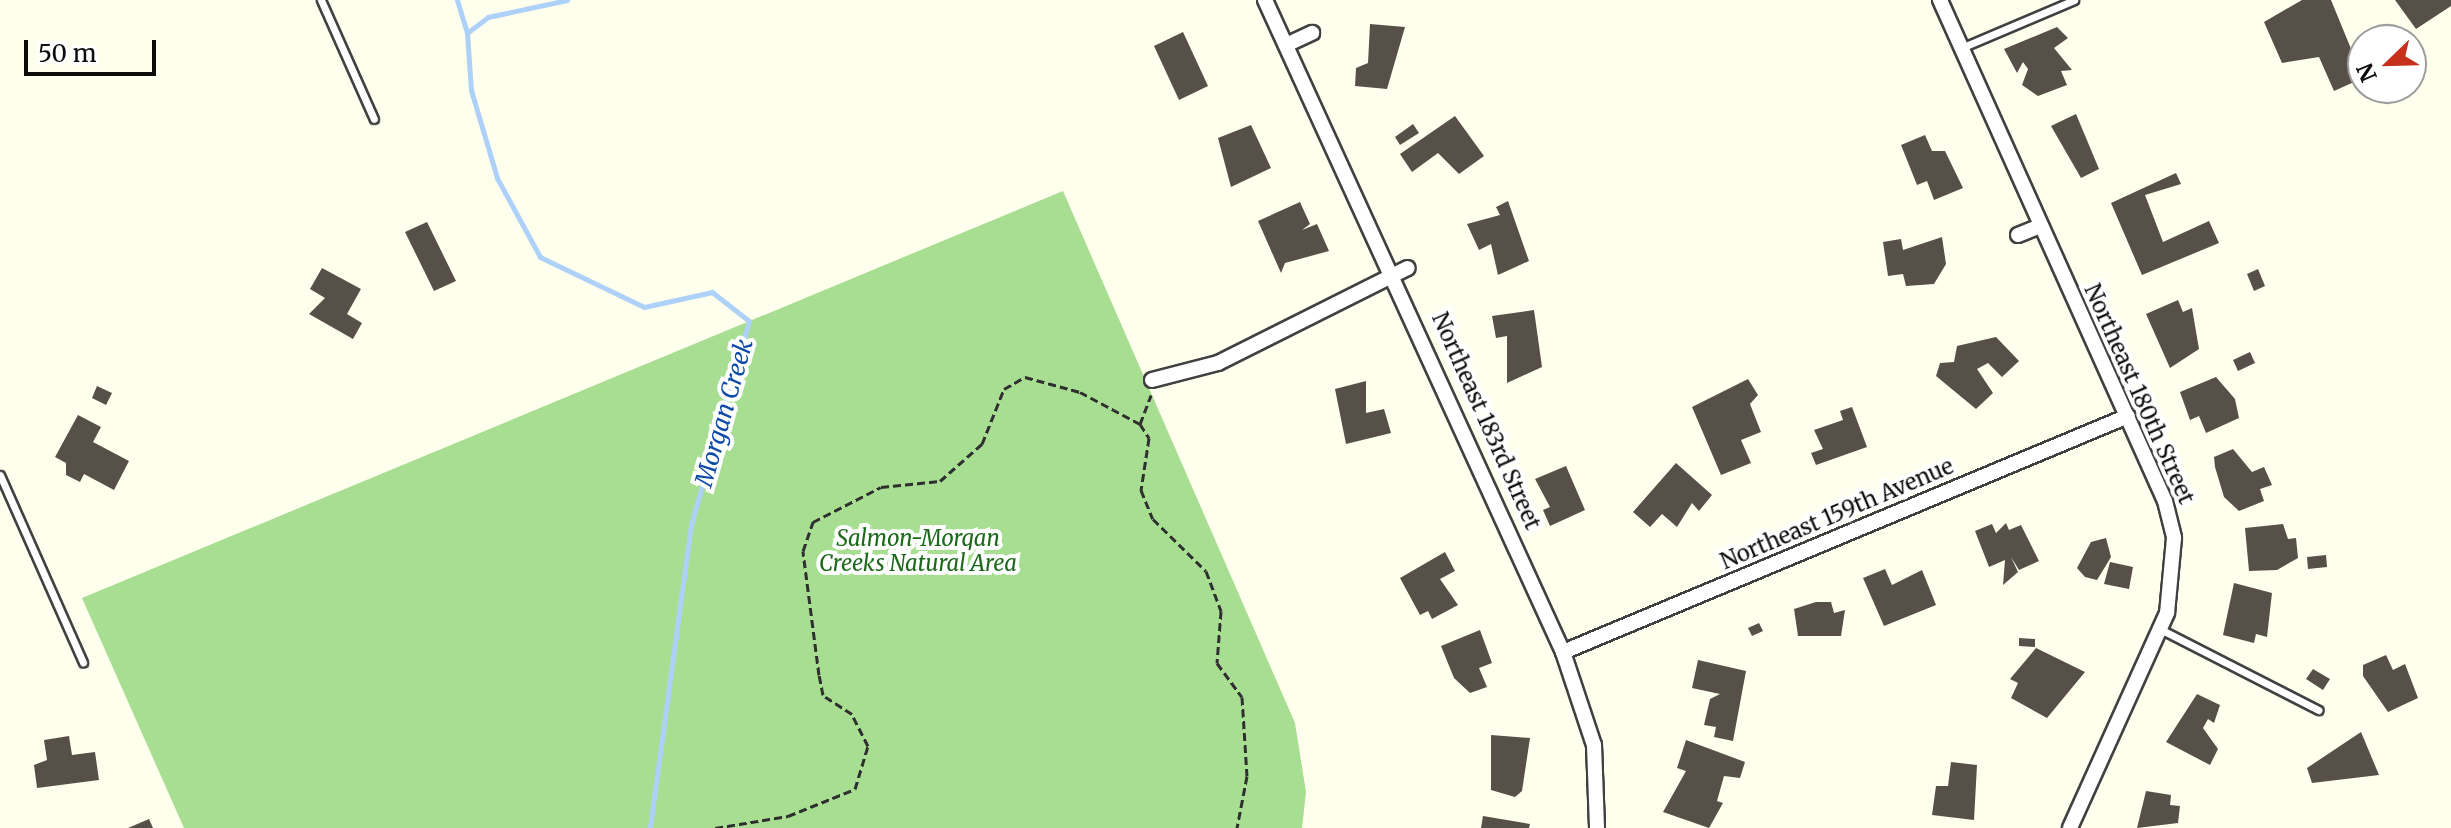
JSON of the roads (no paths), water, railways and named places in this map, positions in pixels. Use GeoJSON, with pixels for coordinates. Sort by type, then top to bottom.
{"type":"FeatureCollection","features":[{"type":"Feature","properties":{"kind":"street","name":"Northeast 183rd Street"},"geometry":{"type":"LineString","coordinates":[[1265,0],[1402,271],[1563,652],[1594,745],[1597,828]]}},
{"type":"Feature","properties":{"kind":"street","name":"Northeast 180th Street"},"geometry":{"type":"LineString","coordinates":[[1940,0],[2128,416],[2174,538],[2173,587],[2160,629],[2070,828]]}},
{"type":"Feature","properties":{"kind":"street"},"geometry":{"type":"LineString","coordinates":[[1286,45],[1312,33]]}},
{"type":"Feature","properties":{"kind":"street"},"geometry":{"type":"LineString","coordinates":[[2018,235],[2040,226]]}},
{"type":"Feature","properties":{"kind":"street"},"geometry":{"type":"LineString","coordinates":[[1152,380],[1218,363],[1402,271]]}},
{"type":"Feature","properties":{"kind":"street","name":"Northeast 159th Avenue"},"geometry":{"type":"LineString","coordinates":[[1563,652],[2128,416]]}},
{"type":"Feature","properties":{"kind":"lane"},"geometry":{"type":"LineString","coordinates":[[321,0],[374,119]]}},
{"type":"Feature","properties":{"kind":"lane"},"geometry":{"type":"LineString","coordinates":[[1961,48],[2074,0]]}},
{"type":"Feature","properties":{"kind":"lane"},"geometry":{"type":"LineString","coordinates":[[0,475],[83,662]]}},
{"type":"Feature","properties":{"kind":"lane"},"geometry":{"type":"LineString","coordinates":[[2160,629],[2318,710]]}},
{"type":"Feature","properties":{"kind":"waterway","name":"Morgan Creek"},"geometry":{"type":"LineString","coordinates":[[457,0],[467,33]]}},
{"type":"Feature","properties":{"kind":"waterway","name":"Morgan Creek"},"geometry":{"type":"LineString","coordinates":[[567,0],[488,17],[467,33],[471,90],[497,178],[540,257],[644,307],[712,292],[749,321],[691,524],[650,828]]}},
{"type":"Feature","properties":{"kind":"park label","name":"Salmon-Morgan Creeks Natural Area"},"geometry":{"type":"Point","coordinates":[918,550]}}]}
